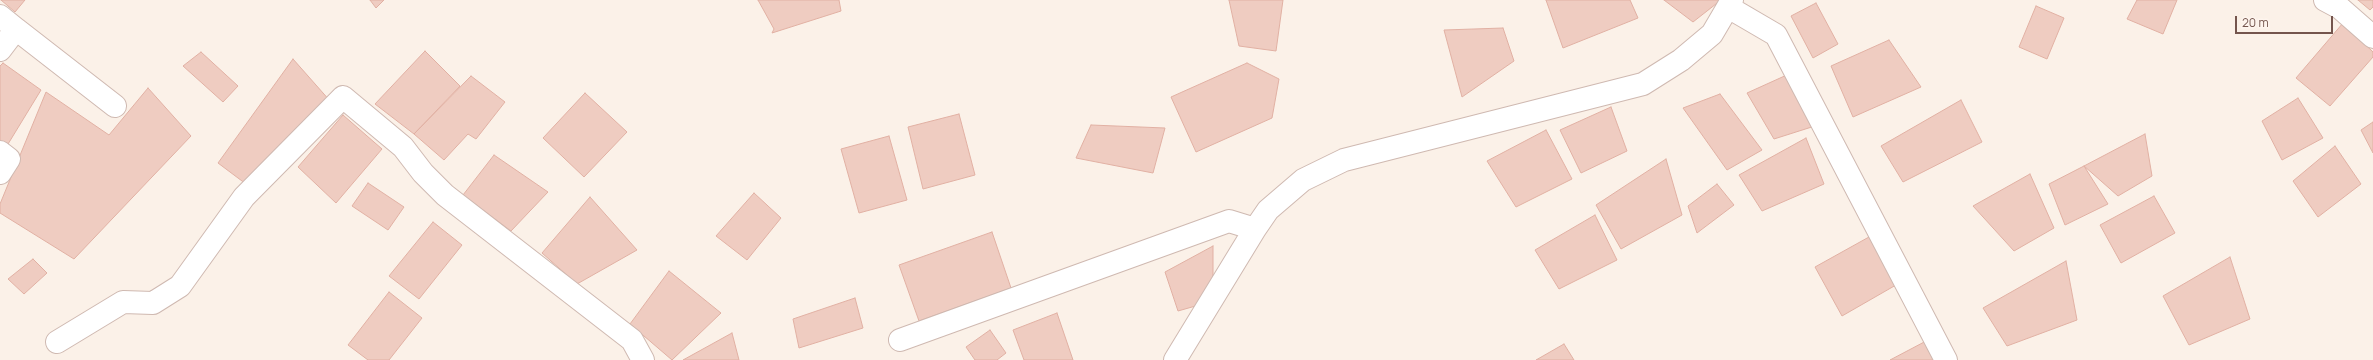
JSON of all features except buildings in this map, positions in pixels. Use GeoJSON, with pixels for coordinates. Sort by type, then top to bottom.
{"type":"FeatureCollection","features":[{"type":"Feature","properties":{"kind":"street"},"geometry":{"type":"LineString","coordinates":[[2325,0],[2340,8],[2373,37]]}},
{"type":"Feature","properties":{"kind":"street"},"geometry":{"type":"LineString","coordinates":[[1175,360],[1268,210],[1303,180],[1344,160],[1643,84],[1681,60],[1712,34],[1730,4],[1776,35],[1946,360]]}},
{"type":"Feature","properties":{"kind":"street"},"geometry":{"type":"LineString","coordinates":[[0,50],[8,22],[115,106]]}},
{"type":"Feature","properties":{"kind":"street"},"geometry":{"type":"LineString","coordinates":[[57,342],[123,302],[153,302],[180,286],[244,198],[344,96],[403,147],[423,173],[445,195],[632,340],[643,360]]}},
{"type":"Feature","properties":{"kind":"street"},"geometry":{"type":"LineString","coordinates":[[0,152],[8,160],[0,172]]}},
{"type":"Feature","properties":{"kind":"street"},"geometry":{"type":"LineString","coordinates":[[900,340],[1229,221],[1255,229]]}}]}
